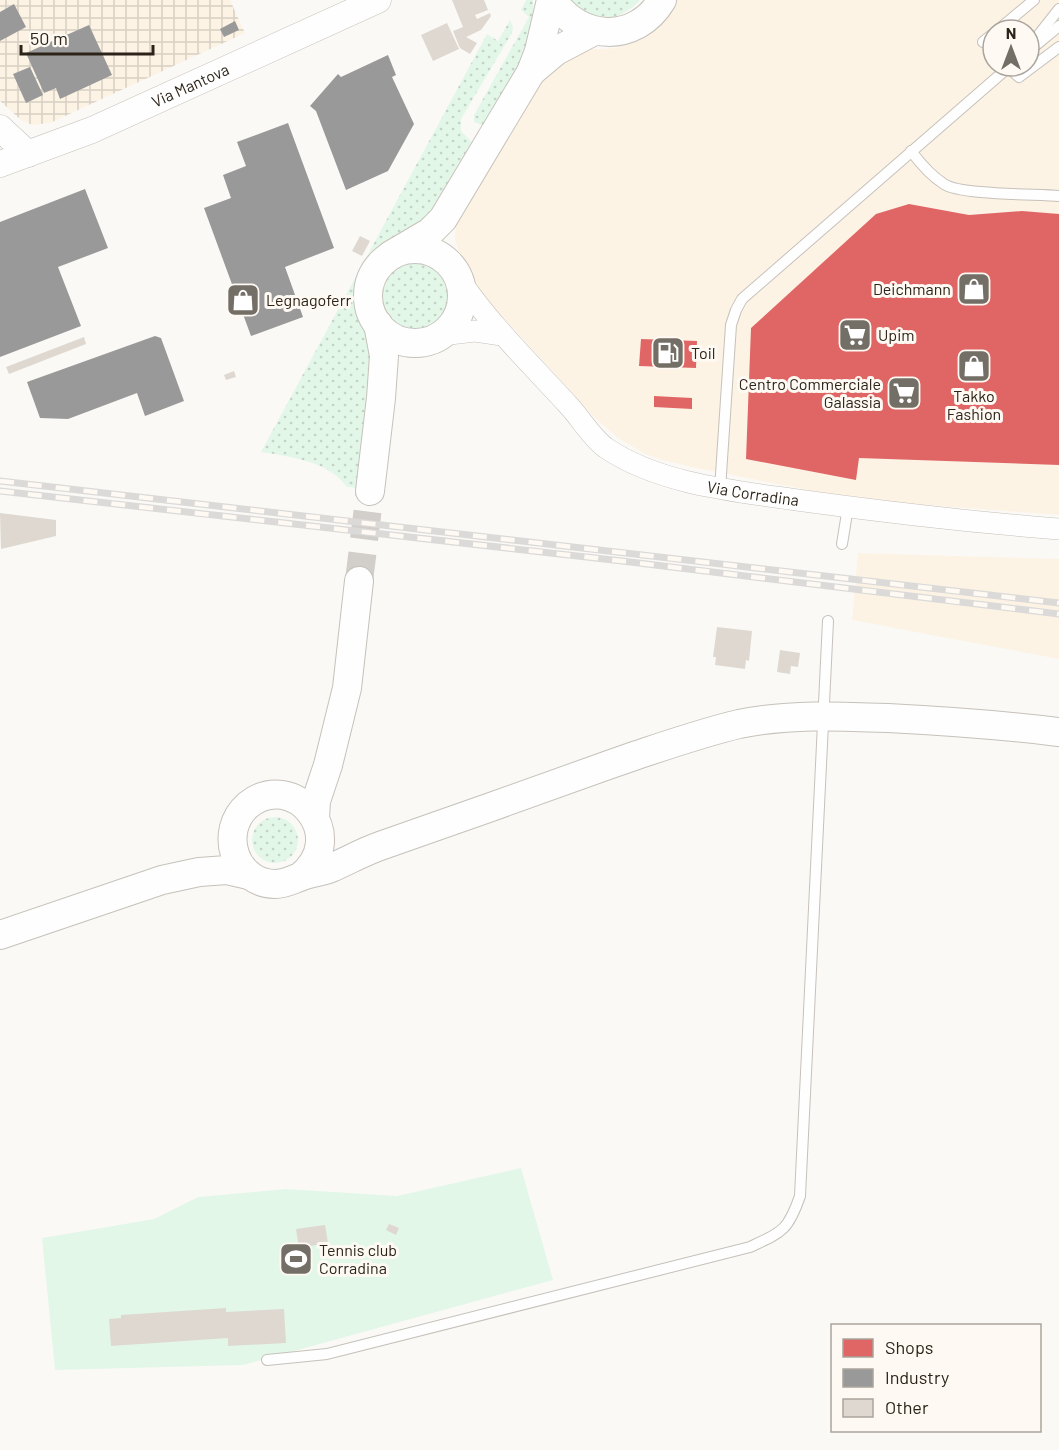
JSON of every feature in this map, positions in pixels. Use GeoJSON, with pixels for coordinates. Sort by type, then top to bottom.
{"type":"FeatureCollection","features":[{"type":"Feature","properties":{"kind":"main road"},"geometry":{"type":"LineString","coordinates":[[552,0],[569,19],[581,27],[612,33],[628,29],[644,21],[657,9],[662,0]]}},
{"type":"Feature","properties":{"kind":"main road"},"geometry":{"type":"LineString","coordinates":[[432,339],[410,343],[387,333],[378,324],[370,310],[368,295],[371,279],[379,265],[391,255],[430,232],[443,219],[458,196],[531,72],[539,51],[552,0]]}},
{"type":"Feature","properties":{"kind":"main road"},"geometry":{"type":"LineString","coordinates":[[531,72],[556,51],[594,31]]}},
{"type":"Feature","properties":{"kind":"main road"},"geometry":{"type":"LineString","coordinates":[[381,398],[396,364],[411,349],[453,325],[460,311],[463,295],[456,273],[450,224],[458,196]]}},
{"type":"Feature","properties":{"kind":"main road"},"geometry":{"type":"LineString","coordinates":[[391,255],[404,250],[424,250],[442,257],[456,273]]}},
{"type":"Feature","properties":{"kind":"main road"},"geometry":{"type":"LineString","coordinates":[[370,491],[384,356],[378,324]]}},
{"type":"Feature","properties":{"kind":"main road"},"geometry":{"type":"LineString","coordinates":[[300,877],[315,861],[321,838],[317,823],[316,801],[328,765],[347,688],[359,581]]}},
{"type":"Feature","properties":{"kind":"main road"},"geometry":{"type":"LineString","coordinates":[[0,935],[162,880],[199,872],[227,870],[269,883],[290,882],[330,868],[379,846],[666,745],[740,724],[823,715],[971,722],[1059,732]]}},
{"type":"Feature","properties":{"kind":"main road"},"geometry":{"type":"LineString","coordinates":[[249,875],[236,858],[233,848],[237,818],[251,803],[279,795],[294,787],[332,744]]}},
{"type":"Feature","properties":{"kind":"main road"},"geometry":{"type":"LineString","coordinates":[[279,795],[300,802],[317,823],[346,842],[379,846]]}},
{"type":"Feature","properties":{"kind":"main road"},"geometry":{"type":"LineString","coordinates":[[162,880],[194,864],[216,847],[234,827]]}},
{"type":"Feature","properties":{"kind":"street","name":"Via Mantova"},"geometry":{"type":"LineString","coordinates":[[0,164],[92,130],[378,0]]}},
{"type":"Feature","properties":{"kind":"street"},"geometry":{"type":"LineString","coordinates":[[0,128],[28,154]]}},
{"type":"Feature","properties":{"kind":"street","name":"Via Corradina"},"geometry":{"type":"LineString","coordinates":[[456,273],[473,300],[502,335],[575,412],[603,446],[640,468],[720,489],[848,507],[1059,529]]}},
{"type":"Feature","properties":{"kind":"street"},"geometry":{"type":"LineString","coordinates":[[432,339],[475,331],[502,335]]}},
{"type":"Feature","properties":{"kind":"lane"},"geometry":{"type":"LineString","coordinates":[[1012,18],[1034,0]]}},
{"type":"Feature","properties":{"kind":"lane"},"geometry":{"type":"LineString","coordinates":[[1041,33],[1059,9]]}},
{"type":"Feature","properties":{"kind":"lane"},"geometry":{"type":"LineString","coordinates":[[1041,40],[1059,26]]}},
{"type":"Feature","properties":{"kind":"lane"},"geometry":{"type":"LineString","coordinates":[[1041,60],[1059,47]]}},
{"type":"Feature","properties":{"kind":"lane"},"geometry":{"type":"LineString","coordinates":[[720,489],[731,325],[742,299],[753,287],[996,78]]}},
{"type":"Feature","properties":{"kind":"lane"},"geometry":{"type":"LineString","coordinates":[[911,151],[922,165],[945,186],[980,192],[1059,196]]}},
{"type":"Feature","properties":{"kind":"lane"},"geometry":{"type":"LineString","coordinates":[[842,544],[848,507]]}},
{"type":"Feature","properties":{"kind":"lane"},"geometry":{"type":"LineString","coordinates":[[267,1360],[327,1354],[750,1247],[776,1235],[792,1219],[800,1196],[828,621]]}},
{"type":"Feature","properties":{"kind":"shaded area"},"geometry":{"type":"Polygon","coordinates":[[[0,0],[230,0],[245,33],[50,123],[32,125],[21,120],[0,101],[0,0]]]}},
{"type":"Feature","properties":{"kind":"shaded area"},"geometry":{"type":"Polygon","coordinates":[[[676,0],[1059,0],[1059,515],[859,500],[696,468],[645,454],[618,438],[595,418],[497,313],[477,287],[458,250],[455,239],[456,223],[536,79],[582,50],[617,48],[640,40],[667,17],[676,0]]]}},
{"type":"Feature","properties":{"kind":"shaded area"},"geometry":{"type":"Polygon","coordinates":[[[858,553],[1059,559],[1059,659],[852,620],[858,553]]]}},
{"type":"Feature","properties":{"kind":"green space"},"geometry":{"type":"Polygon","coordinates":[[[526,0],[533,0],[533,18],[525,51],[511,81],[484,126],[474,122],[474,115],[529,17],[521,10],[526,0]]]}},
{"type":"Feature","properties":{"kind":"green space"},"geometry":{"type":"Polygon","coordinates":[[[565,0],[640,0],[629,10],[603,19],[585,16],[565,0]]]}},
{"type":"Feature","properties":{"kind":"green space"},"geometry":{"type":"Polygon","coordinates":[[[510,20],[513,27],[512,33],[461,119],[461,131],[473,143],[436,213],[380,248],[365,264],[360,275],[355,298],[357,312],[374,348],[357,488],[347,487],[330,471],[319,466],[296,458],[261,452],[487,34],[498,41],[510,20]]]}},
{"type":"Feature","properties":{"kind":"green space"},"geometry":{"type":"Polygon","coordinates":[[[416,262],[429,264],[440,272],[448,283],[450,296],[448,309],[440,320],[429,328],[416,330],[403,328],[392,320],[384,309],[382,296],[384,283],[392,272],[403,264],[416,262]]]}},
{"type":"Feature","properties":{"kind":"green space"},"geometry":{"type":"Polygon","coordinates":[[[275,817],[291,824],[298,840],[291,856],[275,863],[259,856],[252,840],[259,824],[275,817]]]}},
{"type":"Feature","properties":{"kind":"green space","name":"Tennis club Corradina"},"geometry":{"type":"Polygon","coordinates":[[[521,1168],[553,1280],[243,1365],[55,1370],[42,1238],[154,1219],[198,1197],[286,1189],[397,1196],[521,1168]]]}},
{"type":"Feature","properties":{"kind":"building: Shops","name":"Centro Commerciale Galassia"},"geometry":{"type":"Polygon","coordinates":[[[909,204],[969,215],[1022,211],[1059,214],[1059,465],[859,458],[856,480],[746,459],[751,328],[876,214],[909,204]]]}},
{"type":"Feature","properties":{"kind":"building: Shops","name":"Toil"},"geometry":{"type":"Polygon","coordinates":[[[641,339],[697,341],[696,368],[639,366],[641,339]]]}},
{"type":"Feature","properties":{"kind":"building: Shops"},"geometry":{"type":"Polygon","coordinates":[[[654,396],[692,398],[692,409],[654,407],[654,396]]]}},
{"type":"Feature","properties":{"kind":"building: Industry"},"geometry":{"type":"Polygon","coordinates":[[[14,4],[26,27],[0,41],[0,12],[14,4]]]}},
{"type":"Feature","properties":{"kind":"building: Industry"},"geometry":{"type":"Polygon","coordinates":[[[235,21],[239,30],[224,37],[220,29],[235,21]]]}},
{"type":"Feature","properties":{"kind":"building: Industry"},"geometry":{"type":"Polygon","coordinates":[[[89,25],[112,75],[60,99],[56,88],[44,93],[26,53],[89,25]]]}},
{"type":"Feature","properties":{"kind":"building: Industry"},"geometry":{"type":"Polygon","coordinates":[[[388,55],[396,75],[392,77],[414,124],[388,171],[346,190],[316,111],[310,106],[338,74],[341,77],[388,55]]]}},
{"type":"Feature","properties":{"kind":"building: Industry"},"geometry":{"type":"Polygon","coordinates":[[[30,67],[43,95],[26,103],[13,74],[30,67]]]}},
{"type":"Feature","properties":{"kind":"building: Industry"},"geometry":{"type":"Polygon","coordinates":[[[288,123],[334,248],[285,267],[303,317],[251,336],[204,208],[231,198],[223,175],[246,166],[237,142],[288,123]]]}},
{"type":"Feature","properties":{"kind":"building: Industry"},"geometry":{"type":"Polygon","coordinates":[[[85,189],[108,248],[58,267],[81,326],[0,357],[0,222],[85,189]]]}},
{"type":"Feature","properties":{"kind":"building: Industry"},"geometry":{"type":"Polygon","coordinates":[[[155,336],[161,338],[184,401],[145,416],[137,393],[68,419],[40,418],[27,382],[155,336]]]}},
{"type":"Feature","properties":{"kind":"building: Other"},"geometry":{"type":"Polygon","coordinates":[[[452,0],[484,0],[488,10],[475,15],[477,19],[490,13],[491,16],[481,30],[466,37],[477,43],[470,54],[460,48],[453,31],[463,27],[452,0]]]}},
{"type":"Feature","properties":{"kind":"building: Other"},"geometry":{"type":"Polygon","coordinates":[[[447,23],[459,49],[433,61],[421,35],[447,23]]]}},
{"type":"Feature","properties":{"kind":"building: Other"},"geometry":{"type":"Polygon","coordinates":[[[360,236],[370,241],[362,256],[352,251],[360,236]]]}},
{"type":"Feature","properties":{"kind":"building: Other"},"geometry":{"type":"Polygon","coordinates":[[[84,337],[86,344],[9,374],[6,367],[84,337]]]}},
{"type":"Feature","properties":{"kind":"building: Other"},"geometry":{"type":"Polygon","coordinates":[[[234,371],[236,377],[226,380],[224,375],[234,371]]]}},
{"type":"Feature","properties":{"kind":"building: Other"},"geometry":{"type":"Polygon","coordinates":[[[0,513],[56,520],[56,536],[1,549],[0,513]]]}},
{"type":"Feature","properties":{"kind":"building: Other"},"geometry":{"type":"Polygon","coordinates":[[[717,627],[752,631],[749,661],[746,660],[745,669],[715,665],[716,657],[713,657],[717,627]]]}},
{"type":"Feature","properties":{"kind":"building: Other"},"geometry":{"type":"Polygon","coordinates":[[[780,650],[800,653],[798,667],[791,666],[790,674],[777,672],[780,650]]]}},
{"type":"Feature","properties":{"kind":"building: Other"},"geometry":{"type":"Polygon","coordinates":[[[389,1224],[399,1228],[396,1235],[386,1230],[389,1224]]]}},
{"type":"Feature","properties":{"kind":"building: Other"},"geometry":{"type":"Polygon","coordinates":[[[325,1225],[328,1243],[299,1248],[296,1229],[325,1225]]]}},
{"type":"Feature","properties":{"kind":"building: Other"},"geometry":{"type":"Polygon","coordinates":[[[226,1308],[226,1312],[284,1309],[286,1343],[228,1346],[228,1338],[111,1346],[109,1319],[121,1318],[121,1315],[226,1308]]]}},
{"type":"Feature","properties":{"kind":"tunnel"},"geometry":{"type":"LineString","coordinates":[[359,581],[370,491]]}},
{"type":"Feature","properties":{"kind":"railway"},"geometry":{"type":"LineString","coordinates":[[0,481],[1059,603]]}},
{"type":"Feature","properties":{"kind":"railway"},"geometry":{"type":"LineString","coordinates":[[0,491],[622,561],[1059,614]]}},
{"type":"Feature","properties":{"kind":"place","name":"Deichmann"},"geometry":{"type":"Point","coordinates":[974,289]}},
{"type":"Feature","properties":{"kind":"place","name":"Legnagoferr"},"geometry":{"type":"Point","coordinates":[243,300]}},
{"type":"Feature","properties":{"kind":"place","name":"Upim"},"geometry":{"type":"Point","coordinates":[855,335]}},
{"type":"Feature","properties":{"kind":"place","name":"Toil"},"geometry":{"type":"Point","coordinates":[668,353]}},
{"type":"Feature","properties":{"kind":"place","name":"Takko Fashion"},"geometry":{"type":"Point","coordinates":[974,366]}},
{"type":"Feature","properties":{"kind":"place","name":"Centro Commerciale Galassia"},"geometry":{"type":"Point","coordinates":[904,393]}},
{"type":"Feature","properties":{"kind":"place","name":"Tennis club Corradina"},"geometry":{"type":"Point","coordinates":[296,1259]}}]}
